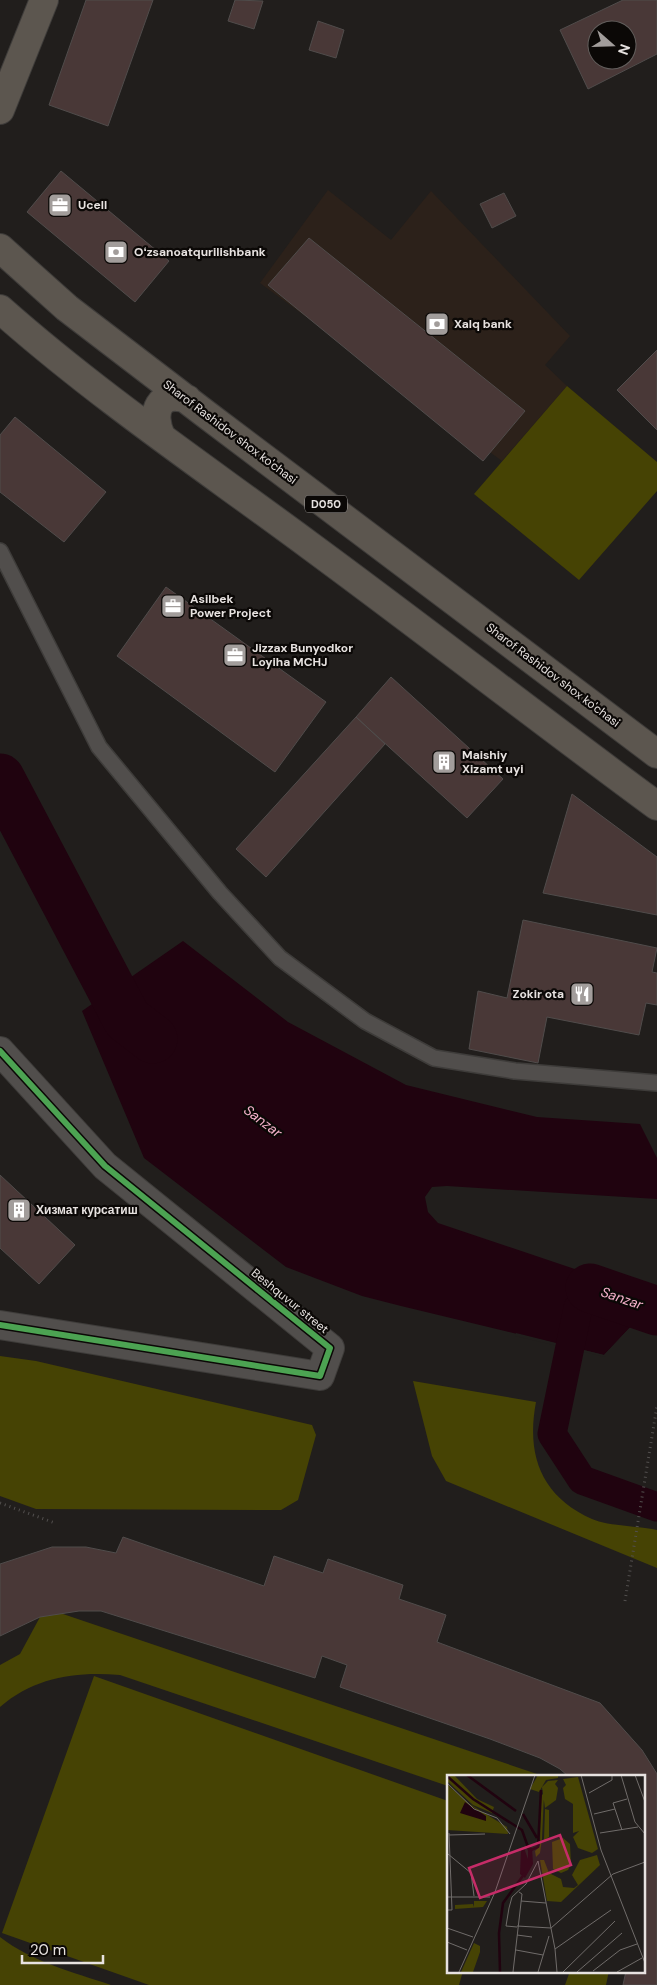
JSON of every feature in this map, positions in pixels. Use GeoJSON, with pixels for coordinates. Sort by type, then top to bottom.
{"type":"FeatureCollection","features":[{"type":"Feature","properties":{"kind":"main road"},"geometry":{"type":"LineString","coordinates":[[0,110],[44,0]]}},
{"type":"Feature","properties":{"kind":"main road","name":"Sharof Rashidov shox ko'chasi"},"geometry":{"type":"LineString","coordinates":[[0,248],[67,308],[657,754]]}},
{"type":"Feature","properties":{"kind":"main road"},"geometry":{"type":"LineString","coordinates":[[0,309],[28,334],[161,436],[657,806]]}},
{"type":"Feature","properties":{"kind":"main road"},"geometry":{"type":"LineString","coordinates":[[161,436],[155,424],[160,403],[168,397],[178,396],[188,399]]}},
{"type":"Feature","properties":{"kind":"main road"},"geometry":{"type":"LineString","coordinates":[[575,745],[591,745],[600,739],[604,730],[600,711]]}},
{"type":"Feature","properties":{"kind":"street","name":"Beshquvur street"},"geometry":{"type":"LineString","coordinates":[[0,1051],[105,1166],[330,1348],[320,1376],[0,1325]]}},
{"type":"Feature","properties":{"kind":"lane"},"geometry":{"type":"LineString","coordinates":[[0,551],[99,747],[220,892],[280,958],[365,1021],[434,1058],[515,1071],[657,1083]]}},
{"type":"Feature","properties":{"kind":"path"},"geometry":{"type":"LineString","coordinates":[[625,1601],[657,1406]]}},
{"type":"Feature","properties":{"kind":"path"},"geometry":{"type":"LineString","coordinates":[[0,1502],[55,1522]]}},
{"type":"Feature","properties":{"kind":"shaded area","name":"Xalq bank"},"geometry":{"type":"Polygon","coordinates":[[[328,190],[391,240],[431,191],[570,336],[545,365],[567,386],[502,461],[260,283],[328,190]]]}},
{"type":"Feature","properties":{"kind":"shaded area"},"geometry":{"type":"Polygon","coordinates":[[[567,386],[657,462],[657,491],[579,580],[474,494],[567,386]]]}},
{"type":"Feature","properties":{"kind":"shaded area"},"geometry":{"type":"Polygon","coordinates":[[[0,1356],[36,1361],[312,1425],[316,1435],[298,1500],[281,1510],[36,1509],[0,1496],[0,1356]]]}},
{"type":"Feature","properties":{"kind":"shaded area"},"geometry":{"type":"Polygon","coordinates":[[[413,1381],[536,1402],[533,1439],[541,1472],[549,1486],[575,1510],[592,1519],[606,1523],[657,1530],[657,1568],[446,1481],[432,1456],[413,1381]]]}},
{"type":"Feature","properties":{"kind":"shaded area"},"geometry":{"type":"Polygon","coordinates":[[[60,1613],[540,1775],[447,1775],[447,1786],[120,1675],[88,1674],[57,1678],[27,1689],[0,1707],[0,1665],[20,1654],[40,1617],[60,1613]]]}},
{"type":"Feature","properties":{"kind":"shaded area"},"geometry":{"type":"Polygon","coordinates":[[[94,1676],[447,1801],[447,1972],[463,1972],[459,1985],[149,1985],[2,1933],[94,1676]]]}},
{"type":"Feature","properties":{"kind":"shaded area"},"geometry":{"type":"Polygon","coordinates":[[[0,1937],[12,1946],[39,1960],[111,1985],[0,1985],[0,1937]]]}},
{"type":"Feature","properties":{"kind":"shaded area"},"geometry":{"type":"Polygon","coordinates":[[[570,1972],[609,1972],[606,1985],[565,1985],[570,1972]]]}},
{"type":"Feature","properties":{"kind":"water"},"geometry":{"type":"Polygon","coordinates":[[[183,941],[288,1022],[406,1085],[537,1117],[640,1124],[657,1158],[657,1199],[447,1186],[432,1187],[425,1197],[428,1212],[438,1223],[655,1296],[650,1323],[637,1320],[604,1355],[362,1296],[286,1267],[144,1158],[82,1011],[183,941]]]}},
{"type":"Feature","properties":{"kind":"pier"},"geometry":{"type":"Polygon","coordinates":[[[656,1293],[657,1300],[652,1325],[638,1323],[605,1357],[515,1336],[516,1333],[604,1355],[637,1320],[650,1323],[656,1293]]]}},
{"type":"Feature","properties":{"kind":"building"},"geometry":{"type":"Polygon","coordinates":[[[86,0],[153,0],[108,126],[49,105],[86,0]]]}},
{"type":"Feature","properties":{"kind":"building"},"geometry":{"type":"Polygon","coordinates":[[[235,0],[263,1],[254,29],[228,21],[235,0]]]}},
{"type":"Feature","properties":{"kind":"building"},"geometry":{"type":"Polygon","coordinates":[[[623,0],[657,0],[657,54],[637,64],[637,20],[587,20],[587,70],[625,70],[588,89],[560,30],[623,0]]]}},
{"type":"Feature","properties":{"kind":"building"},"geometry":{"type":"Polygon","coordinates":[[[318,21],[344,30],[336,58],[309,50],[318,21]]]}},
{"type":"Feature","properties":{"kind":"building"},"geometry":{"type":"Polygon","coordinates":[[[61,171],[169,261],[135,302],[27,212],[61,171]]]}},
{"type":"Feature","properties":{"kind":"building"},"geometry":{"type":"Polygon","coordinates":[[[504,193],[516,216],[492,228],[480,204],[504,193]]]}},
{"type":"Feature","properties":{"kind":"building"},"geometry":{"type":"Polygon","coordinates":[[[309,238],[525,411],[483,461],[268,285],[309,238]]]}},
{"type":"Feature","properties":{"kind":"building"},"geometry":{"type":"Polygon","coordinates":[[[657,350],[657,430],[617,390],[657,350]]]}},
{"type":"Feature","properties":{"kind":"building"},"geometry":{"type":"Polygon","coordinates":[[[15,417],[106,492],[64,542],[0,492],[0,435],[15,417]]]}},
{"type":"Feature","properties":{"kind":"building"},"geometry":{"type":"Polygon","coordinates":[[[166,587],[326,702],[275,772],[117,656],[166,587]]]}},
{"type":"Feature","properties":{"kind":"building","name":"Maishiy Xizamt uyi"},"geometry":{"type":"Polygon","coordinates":[[[391,677],[503,779],[467,818],[356,717],[391,677]]]}},
{"type":"Feature","properties":{"kind":"building"},"geometry":{"type":"Polygon","coordinates":[[[356,717],[385,744],[266,877],[236,849],[356,717]]]}},
{"type":"Feature","properties":{"kind":"building"},"geometry":{"type":"Polygon","coordinates":[[[572,794],[657,857],[657,915],[543,893],[572,794]]]}},
{"type":"Feature","properties":{"kind":"building","name":"Zokir ota"},"geometry":{"type":"Polygon","coordinates":[[[523,920],[657,948],[652,972],[657,973],[657,1005],[646,1003],[639,1035],[547,1017],[538,1063],[469,1049],[478,991],[507,998],[523,920]]]}},
{"type":"Feature","properties":{"kind":"building","name":"Хизмат курсатиш"},"geometry":{"type":"Polygon","coordinates":[[[0,1175],[75,1245],[39,1284],[0,1248],[0,1175]]]}},
{"type":"Feature","properties":{"kind":"building"},"geometry":{"type":"Polygon","coordinates":[[[123,1537],[264,1586],[274,1556],[323,1573],[328,1559],[403,1585],[399,1599],[446,1615],[437,1642],[600,1703],[642,1750],[657,1774],[657,1985],[623,1985],[626,1972],[644,1972],[644,1775],[567,1775],[540,1758],[340,1687],[347,1665],[322,1656],[315,1678],[101,1611],[79,1611],[40,1617],[0,1636],[0,1564],[52,1547],[86,1547],[116,1553],[123,1537]]]}},
{"type":"Feature","properties":{"kind":"waterway","name":"Sanzar"},"geometry":{"type":"LineString","coordinates":[[0,778],[127,1019],[153,1039]]}},
{"type":"Feature","properties":{"kind":"waterway","name":"Sanzar"},"geometry":{"type":"LineString","coordinates":[[590,1288],[657,1311]]}},
{"type":"Feature","properties":{"kind":"waterway"},"geometry":{"type":"LineString","coordinates":[[578,1308],[552,1434],[582,1480],[657,1507]]}},
{"type":"Feature","properties":{"kind":"cycle path"},"geometry":{"type":"LineString","coordinates":[[0,1051],[105,1166],[330,1348],[320,1376],[0,1325]]}},
{"type":"Feature","properties":{"kind":"place","name":"Ucell"},"geometry":{"type":"Point","coordinates":[60,205]}},
{"type":"Feature","properties":{"kind":"place","name":"Oʻzsanoatqurilishbank"},"geometry":{"type":"Point","coordinates":[116,252]}},
{"type":"Feature","properties":{"kind":"place","name":"Xalq bank"},"geometry":{"type":"Point","coordinates":[437,324]}},
{"type":"Feature","properties":{"kind":"place","name":"Asilbek Power Project"},"geometry":{"type":"Point","coordinates":[173,606]}},
{"type":"Feature","properties":{"kind":"place","name":"Jizzax Bunyodkor Loyiha MCHJ"},"geometry":{"type":"Point","coordinates":[235,655]}},
{"type":"Feature","properties":{"kind":"place","name":"Maishiy Xizamt uyi"},"geometry":{"type":"Point","coordinates":[444,762]}},
{"type":"Feature","properties":{"kind":"place","name":"Zokir ota"},"geometry":{"type":"Point","coordinates":[582,994]}},
{"type":"Feature","properties":{"kind":"place","name":"Хизмат курсатиш"},"geometry":{"type":"Point","coordinates":[19,1210]}}]}
